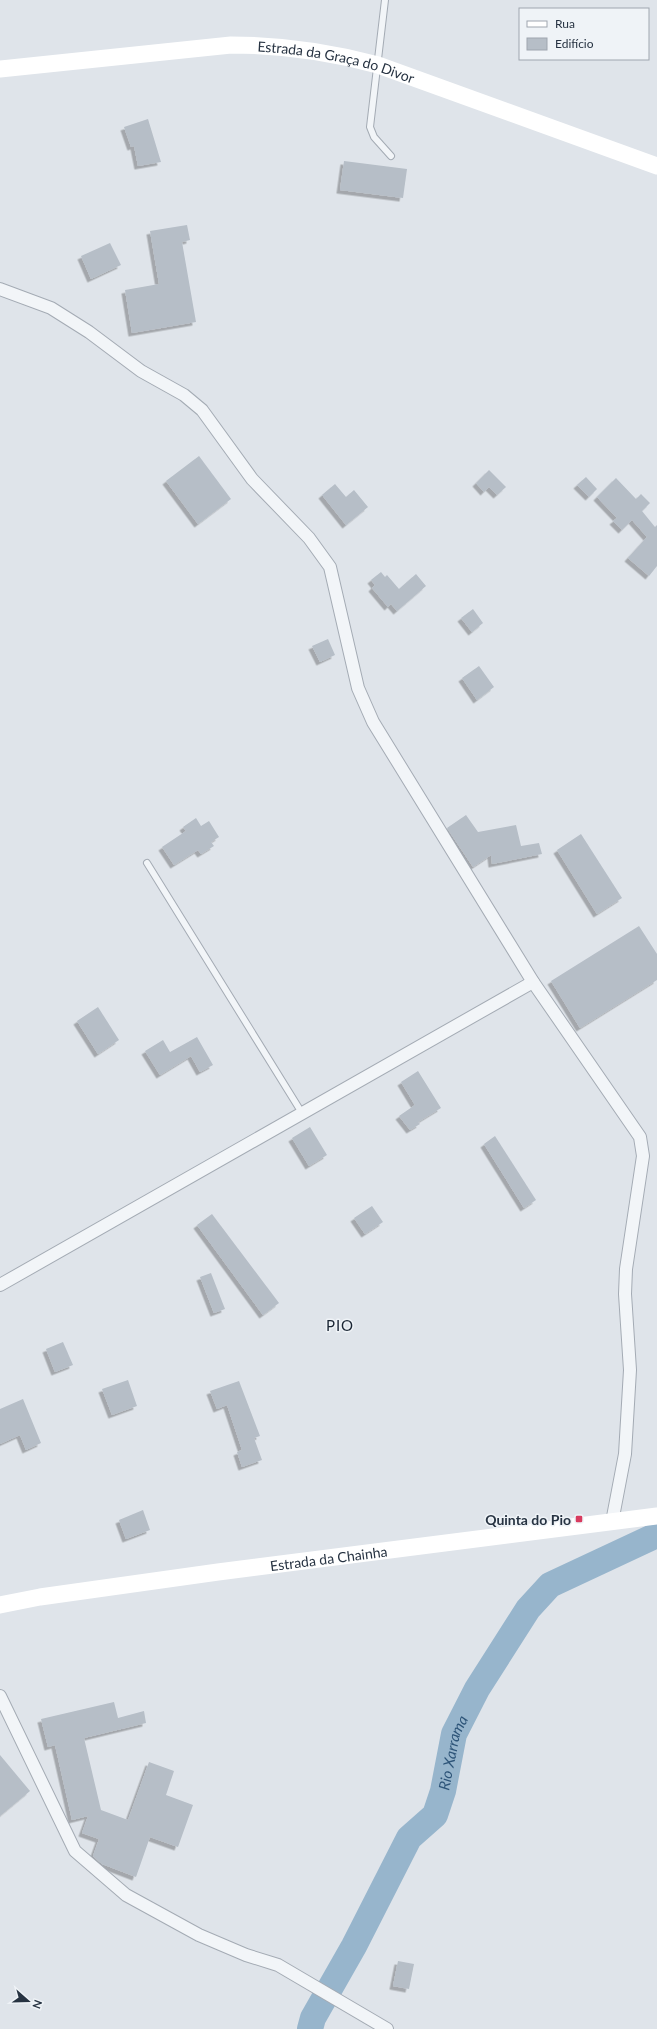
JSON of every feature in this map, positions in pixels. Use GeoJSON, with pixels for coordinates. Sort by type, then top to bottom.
{"type":"FeatureCollection","features":[{"type":"Feature","properties":{"kind":"street","name":"Estrada da Graça do Divor"},"geometry":{"type":"LineString","coordinates":[[0,69],[239,45],[267,45],[306,49],[344,56],[378,65],[657,166]]}},
{"type":"Feature","properties":{"kind":"street"},"geometry":{"type":"LineString","coordinates":[[0,289],[51,308],[89,332],[141,371],[184,395],[202,410],[252,479],[321,553],[330,567],[358,688],[373,722],[533,982],[640,1137],[643,1156],[626,1269],[625,1294],[630,1370],[625,1454],[612,1522]]}},
{"type":"Feature","properties":{"kind":"street"},"geometry":{"type":"LineString","coordinates":[[0,1285],[533,982]]}},
{"type":"Feature","properties":{"kind":"street","name":"Estrada da Chainha"},"geometry":{"type":"LineString","coordinates":[[0,1605],[40,1597],[218,1572],[657,1516]]}},
{"type":"Feature","properties":{"kind":"street"},"geometry":{"type":"LineString","coordinates":[[0,1696],[75,1851],[126,1895],[199,1935],[246,1955],[278,1965],[387,2029]]}},
{"type":"Feature","properties":{"kind":"lane"},"geometry":{"type":"LineString","coordinates":[[385,0],[370,127],[374,137],[391,156]]}},
{"type":"Feature","properties":{"kind":"lane"},"geometry":{"type":"LineString","coordinates":[[147,863],[302,1113]]}},
{"type":"Feature","properties":{"kind":"building"},"geometry":{"type":"Polygon","coordinates":[[[148,119],[161,162],[138,166],[134,146],[131,147],[124,127],[148,119]]]}},
{"type":"Feature","properties":{"kind":"building"},"geometry":{"type":"Polygon","coordinates":[[[344,161],[407,169],[403,198],[340,190],[344,161]]]}},
{"type":"Feature","properties":{"kind":"building"},"geometry":{"type":"Polygon","coordinates":[[[187,225],[190,240],[182,242],[196,322],[132,333],[125,290],[159,284],[150,231],[187,225]]]}},
{"type":"Feature","properties":{"kind":"building"},"geometry":{"type":"Polygon","coordinates":[[[110,243],[121,265],[91,279],[81,256],[110,243]]]}},
{"type":"Feature","properties":{"kind":"building"},"geometry":{"type":"Polygon","coordinates":[[[199,456],[231,499],[198,524],[166,481],[199,456]]]}},
{"type":"Feature","properties":{"kind":"building"},"geometry":{"type":"Polygon","coordinates":[[[489,470],[506,487],[497,495],[489,487],[484,492],[476,483],[489,470]]]}},
{"type":"Feature","properties":{"kind":"building"},"geometry":{"type":"Polygon","coordinates":[[[586,477],[597,489],[589,497],[577,485],[586,477]]]}},
{"type":"Feature","properties":{"kind":"building"},"geometry":{"type":"Polygon","coordinates":[[[616,478],[636,499],[641,494],[650,503],[642,511],[655,527],[657,525],[657,566],[649,576],[628,558],[647,537],[632,520],[622,530],[613,521],[617,518],[597,497],[616,478]]]}},
{"type":"Feature","properties":{"kind":"building"},"geometry":{"type":"Polygon","coordinates":[[[335,484],[346,497],[354,490],[368,507],[346,525],[322,495],[335,484]]]}},
{"type":"Feature","properties":{"kind":"building"},"geometry":{"type":"Polygon","coordinates":[[[381,572],[385,577],[387,575],[399,589],[416,574],[426,586],[397,611],[391,604],[388,607],[372,588],[375,585],[371,580],[381,572]]]}},
{"type":"Feature","properties":{"kind":"building"},"geometry":{"type":"Polygon","coordinates":[[[473,609],[483,623],[472,632],[461,618],[473,609]]]}},
{"type":"Feature","properties":{"kind":"building"},"geometry":{"type":"Polygon","coordinates":[[[328,639],[335,655],[320,662],[312,646],[328,639]]]}},
{"type":"Feature","properties":{"kind":"building"},"geometry":{"type":"Polygon","coordinates":[[[479,666],[494,687],[477,700],[462,678],[479,666]]]}},
{"type":"Feature","properties":{"kind":"building"},"geometry":{"type":"Polygon","coordinates":[[[466,815],[478,832],[516,825],[521,846],[539,843],[542,854],[492,864],[491,855],[473,867],[447,828],[466,815]]]}},
{"type":"Feature","properties":{"kind":"building"},"geometry":{"type":"Polygon","coordinates":[[[196,818],[201,826],[209,821],[219,837],[211,842],[214,846],[201,854],[198,850],[174,865],[162,847],[186,831],[183,827],[196,818]]]}},
{"type":"Feature","properties":{"kind":"building"},"geometry":{"type":"Polygon","coordinates":[[[581,834],[622,898],[597,914],[557,850],[581,834]]]}},
{"type":"Feature","properties":{"kind":"building"},"geometry":{"type":"Polygon","coordinates":[[[639,926],[657,954],[657,980],[580,1028],[551,981],[639,926]]]}},
{"type":"Feature","properties":{"kind":"building"},"geometry":{"type":"Polygon","coordinates":[[[98,1007],[119,1040],[98,1054],[77,1021],[98,1007]]]}},
{"type":"Feature","properties":{"kind":"building"},"geometry":{"type":"Polygon","coordinates":[[[197,1037],[213,1065],[200,1072],[191,1056],[160,1075],[145,1051],[163,1040],[170,1052],[197,1037]]]}},
{"type":"Feature","properties":{"kind":"building"},"geometry":{"type":"Polygon","coordinates":[[[418,1071],[441,1108],[418,1122],[420,1124],[410,1130],[399,1116],[415,1105],[401,1082],[418,1071]]]}},
{"type":"Feature","properties":{"kind":"building"},"geometry":{"type":"Polygon","coordinates":[[[310,1127],[327,1155],[309,1166],[292,1138],[310,1127]]]}},
{"type":"Feature","properties":{"kind":"building"},"geometry":{"type":"Polygon","coordinates":[[[495,1136],[536,1200],[524,1208],[484,1144],[495,1136]]]}},
{"type":"Feature","properties":{"kind":"building"},"geometry":{"type":"Polygon","coordinates":[[[372,1206],[383,1222],[365,1234],[354,1218],[372,1206]]]}},
{"type":"Feature","properties":{"kind":"building"},"geometry":{"type":"Polygon","coordinates":[[[212,1214],[279,1303],[263,1315],[197,1225],[212,1214]]]}},
{"type":"Feature","properties":{"kind":"building"},"geometry":{"type":"Polygon","coordinates":[[[211,1273],[225,1309],[214,1313],[200,1277],[211,1273]]]}},
{"type":"Feature","properties":{"kind":"building"},"geometry":{"type":"Polygon","coordinates":[[[63,1342],[73,1365],[55,1372],[46,1349],[63,1342]]]}},
{"type":"Feature","properties":{"kind":"building"},"geometry":{"type":"Polygon","coordinates":[[[128,1380],[137,1406],[112,1415],[102,1389],[128,1380]]]}},
{"type":"Feature","properties":{"kind":"building"},"geometry":{"type":"Polygon","coordinates":[[[239,1381],[260,1436],[254,1438],[262,1460],[242,1467],[237,1452],[242,1450],[227,1405],[217,1409],[210,1391],[239,1381]]]}},
{"type":"Feature","properties":{"kind":"building"},"geometry":{"type":"Polygon","coordinates":[[[23,1399],[41,1443],[26,1450],[20,1435],[0,1444],[0,1409],[23,1399]]]}},
{"type":"Feature","properties":{"kind":"building"},"geometry":{"type":"Polygon","coordinates":[[[143,1510],[150,1530],[126,1539],[119,1520],[143,1510]]]}},
{"type":"Feature","properties":{"kind":"building"},"geometry":{"type":"Polygon","coordinates":[[[114,1702],[118,1718],[144,1711],[146,1723],[84,1738],[101,1810],[128,1820],[149,1762],[174,1771],[166,1795],[193,1805],[178,1847],[150,1837],[136,1877],[102,1864],[93,1856],[99,1839],[82,1833],[88,1816],[72,1820],[55,1745],[48,1747],[41,1719],[114,1702]]]}},
{"type":"Feature","properties":{"kind":"building"},"geometry":{"type":"Polygon","coordinates":[[[0,1755],[30,1791],[0,1816],[0,1755]]]}},
{"type":"Feature","properties":{"kind":"building"},"geometry":{"type":"Polygon","coordinates":[[[398,1961],[414,1964],[409,1989],[393,1986],[398,1961]]]}},
{"type":"Feature","properties":{"kind":"waterway","name":"Rio Xarrama"},"geometry":{"type":"LineString","coordinates":[[310,2029],[313,2018],[354,1946],[409,1838],[435,1815],[443,1791],[454,1734],[477,1689],[528,1609],[550,1585],[657,1535]]}},
{"type":"Feature","properties":{"kind":"place","name":"Quinta do Pio"},"geometry":{"type":"Point","coordinates":[579,1519]}},
{"type":"Feature","properties":{"kind":"district","name":"PIO"},"geometry":{"type":"Point","coordinates":[340,1325]}}]}
